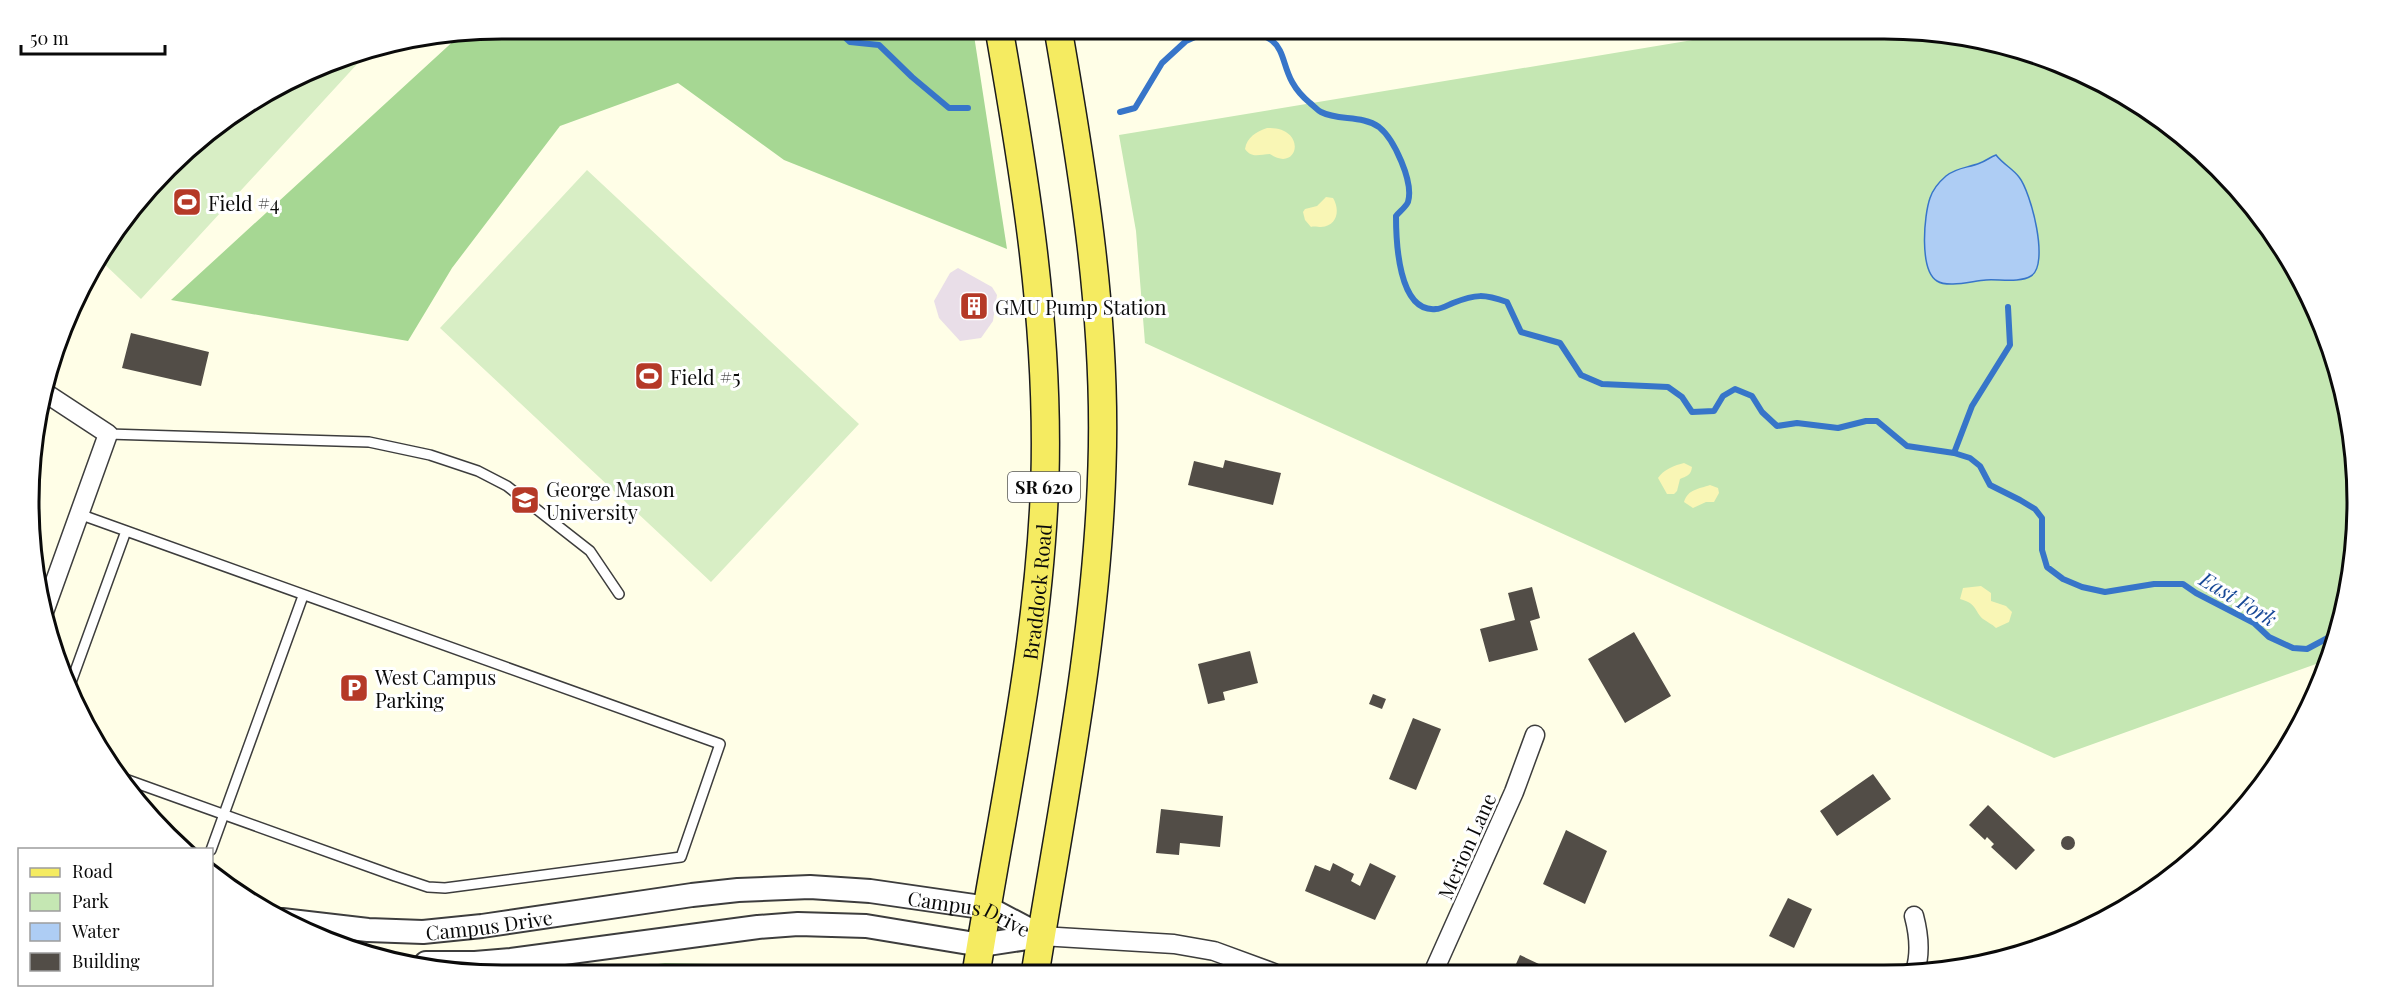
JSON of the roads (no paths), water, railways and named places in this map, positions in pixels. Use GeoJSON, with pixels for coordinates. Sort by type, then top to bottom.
{"type":"FeatureCollection","features":[{"type":"Feature","properties":{"kind":"main road","name":"Braddock Road"},"geometry":{"type":"LineString","coordinates":[[978,965],[1021,709],[1041,557],[1045,465],[1046,399],[1035,251],[1001,39]]}},
{"type":"Feature","properties":{"kind":"main road","name":"SR 620"},"geometry":{"type":"LineString","coordinates":[[1036,965],[1083,682],[1096,566],[1102,465],[1101,339],[1095,270],[1085,192],[1060,39]]}},
{"type":"Feature","properties":{"kind":"street"},"geometry":{"type":"LineString","coordinates":[[49,597],[108,434],[52,397]]}},
{"type":"Feature","properties":{"kind":"street","name":"Merion Lane"},"geometry":{"type":"LineString","coordinates":[[1437,965],[1514,792],[1535,735]]}},
{"type":"Feature","properties":{"kind":"street","name":"Campus Drive"},"geometry":{"type":"LineString","coordinates":[[311,923],[368,930],[423,932],[482,926],[726,891],[810,887],[870,891],[988,908],[1041,936]]}},
{"type":"Feature","properties":{"kind":"street"},"geometry":{"type":"LineString","coordinates":[[1914,916],[1919,936],[1916,964]]}},
{"type":"Feature","properties":{"kind":"street","name":"Campus Drive"},"geometry":{"type":"LineString","coordinates":[[462,963],[511,960],[747,928],[798,924],[866,926],[981,945],[1041,936]]}},
{"type":"Feature","properties":{"kind":"street"},"geometry":{"type":"LineString","coordinates":[[1041,936],[1174,944],[1214,951],[1252,965]]}},
{"type":"Feature","properties":{"kind":"lane"},"geometry":{"type":"LineString","coordinates":[[108,434],[369,442],[430,455],[478,471],[507,486],[590,551],[619,594]]}},
{"type":"Feature","properties":{"kind":"lane"},"geometry":{"type":"LineString","coordinates":[[79,514],[720,744],[681,857],[445,888],[428,887],[223,816],[134,782]]}},
{"type":"Feature","properties":{"kind":"lane"},"geometry":{"type":"LineString","coordinates":[[73,677],[126,531]]}},
{"type":"Feature","properties":{"kind":"lane"},"geometry":{"type":"LineString","coordinates":[[211,848],[303,596]]}},
{"type":"Feature","properties":{"kind":"water"},"geometry":{"type":"Polygon","coordinates":[[[1996,155],[2019,177],[2029,197],[2039,244],[2036,269],[2031,276],[2021,279],[1954,284],[1937,281],[1927,266],[1924,242],[1931,195],[1950,173],[1976,165],[1996,155]]]}},
{"type":"Feature","properties":{"kind":"waterway","name":"East Fork"},"geometry":{"type":"LineString","coordinates":[[847,39],[850,42],[879,45],[949,108],[968,108]]}},
{"type":"Feature","properties":{"kind":"waterway","name":"East Fork"},"geometry":{"type":"LineString","coordinates":[[1120,112],[1135,108],[1162,63],[1190,39]]}},
{"type":"Feature","properties":{"kind":"waterway","name":"East Fork"},"geometry":{"type":"LineString","coordinates":[[1269,39],[1282,54],[1297,90],[1317,109],[1328,115],[1372,123],[1379,127],[1391,141],[1405,173],[1409,194],[1407,204],[1396,216],[1402,273],[1414,300],[1423,307],[1438,309],[1480,296],[1507,302],[1521,332],[1560,343],[1581,375],[1602,384],[1668,387],[1682,397],[1692,412],[1714,411],[1723,396],[1735,389],[1752,396],[1762,412],[1777,426],[1797,423],[1838,428],[1866,421],[1877,421],[1907,446],[1954,453],[1970,458],[1980,466],[1990,485],[2035,509],[2042,518],[2042,550],[2047,567],[2063,579],[2082,587],[2105,592],[2154,584],[2183,584],[2254,623],[2269,637],[2293,648],[2307,649],[2326,639]]}},
{"type":"Feature","properties":{"kind":"waterway"},"geometry":{"type":"LineString","coordinates":[[1954,453],[1972,406],[2010,345],[2008,307]]}},
{"type":"Feature","properties":{"kind":"place","name":"Field #4"},"geometry":{"type":"Point","coordinates":[187,202]}},
{"type":"Feature","properties":{"kind":"place","name":"GMU Pump Station"},"geometry":{"type":"Point","coordinates":[974,306]}},
{"type":"Feature","properties":{"kind":"place","name":"Field #5"},"geometry":{"type":"Point","coordinates":[649,376]}},
{"type":"Feature","properties":{"kind":"place","name":"George Mason University"},"geometry":{"type":"Point","coordinates":[525,500]}},
{"type":"Feature","properties":{"kind":"place","name":"West Campus Parking"},"geometry":{"type":"Point","coordinates":[354,688]}}]}
